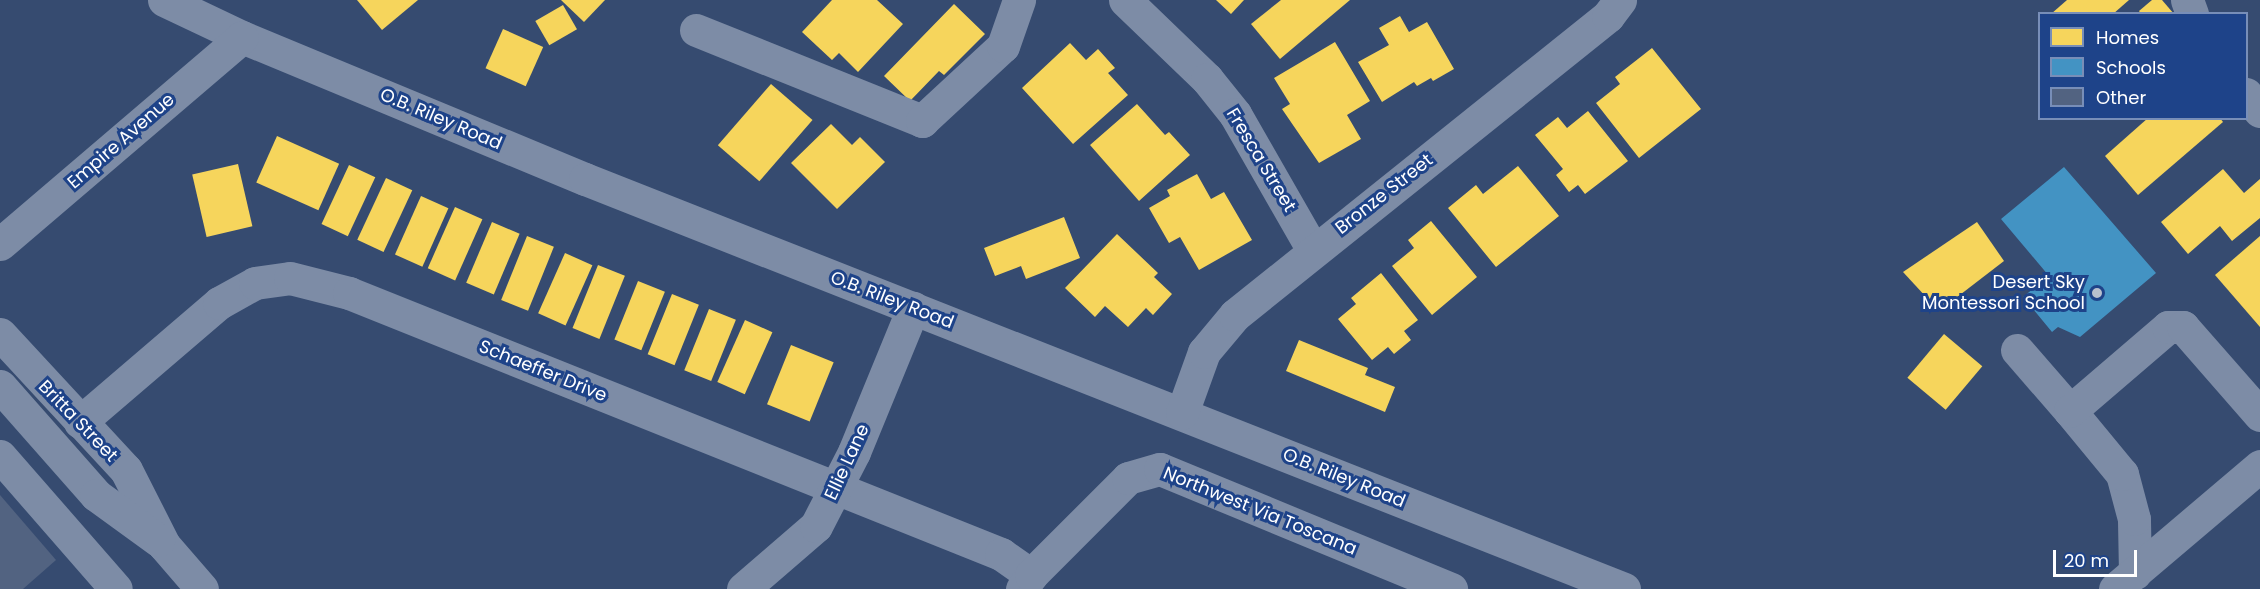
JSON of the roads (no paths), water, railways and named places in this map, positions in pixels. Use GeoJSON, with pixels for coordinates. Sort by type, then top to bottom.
{"type":"FeatureCollection","features":[{"type":"Feature","properties":{"kind":"street","name":"O.B. Riley Road"},"geometry":{"type":"LineString","coordinates":[[164,0],[200,8],[242,37],[585,179],[1624,589]]}},
{"type":"Feature","properties":{"kind":"street"},"geometry":{"type":"LineString","coordinates":[[696,30],[922,121],[1003,46],[1019,0]]}},
{"type":"Feature","properties":{"kind":"street","name":"Fresca Street"},"geometry":{"type":"LineString","coordinates":[[1125,0],[1207,79],[1235,114],[1313,250]]}},
{"type":"Feature","properties":{"kind":"street","name":"Bronze Street"},"geometry":{"type":"LineString","coordinates":[[1182,413],[1204,352],[1235,315],[1313,250],[1608,16],[1620,0]]}},
{"type":"Feature","properties":{"kind":"street","name":"Empire Avenue"},"geometry":{"type":"LineString","coordinates":[[0,244],[242,37]]}},
{"type":"Feature","properties":{"kind":"street"},"geometry":{"type":"LineString","coordinates":[[2248,95],[2260,111]]}},
{"type":"Feature","properties":{"kind":"street","name":"Schaeffer Drive"},"geometry":{"type":"LineString","coordinates":[[80,422],[219,303],[255,283],[290,278],[349,293],[1001,554],[1026,582]]}},
{"type":"Feature","properties":{"kind":"street","name":"Ellie Lane"},"geometry":{"type":"LineString","coordinates":[[743,589],[816,526],[836,488],[913,308]]}},
{"type":"Feature","properties":{"kind":"street"},"geometry":{"type":"LineString","coordinates":[[2070,411],[2168,327],[2183,327],[2260,415]]}},
{"type":"Feature","properties":{"kind":"street","name":"Britta Street"},"geometry":{"type":"LineString","coordinates":[[0,334],[126,470],[164,545]]}},
{"type":"Feature","properties":{"kind":"street"},"geometry":{"type":"LineString","coordinates":[[2017,350],[2122,474],[2134,519],[2125,581]]}},
{"type":"Feature","properties":{"kind":"street","name":"Britta Street"},"geometry":{"type":"LineString","coordinates":[[0,386],[96,495],[164,545],[202,589]]}},
{"type":"Feature","properties":{"kind":"street"},"geometry":{"type":"LineString","coordinates":[[0,456],[116,589]]}},
{"type":"Feature","properties":{"kind":"street"},"geometry":{"type":"LineString","coordinates":[[2125,581],[2260,466]]}},
{"type":"Feature","properties":{"kind":"street","name":"Northwest Via Toscana"},"geometry":{"type":"LineString","coordinates":[[1026,582],[1128,478],[1160,469],[1451,589]]}},
{"type":"Feature","properties":{"kind":"place","name":"Desert Sky Montessori School"},"geometry":{"type":"Point","coordinates":[2097,293]}}]}
